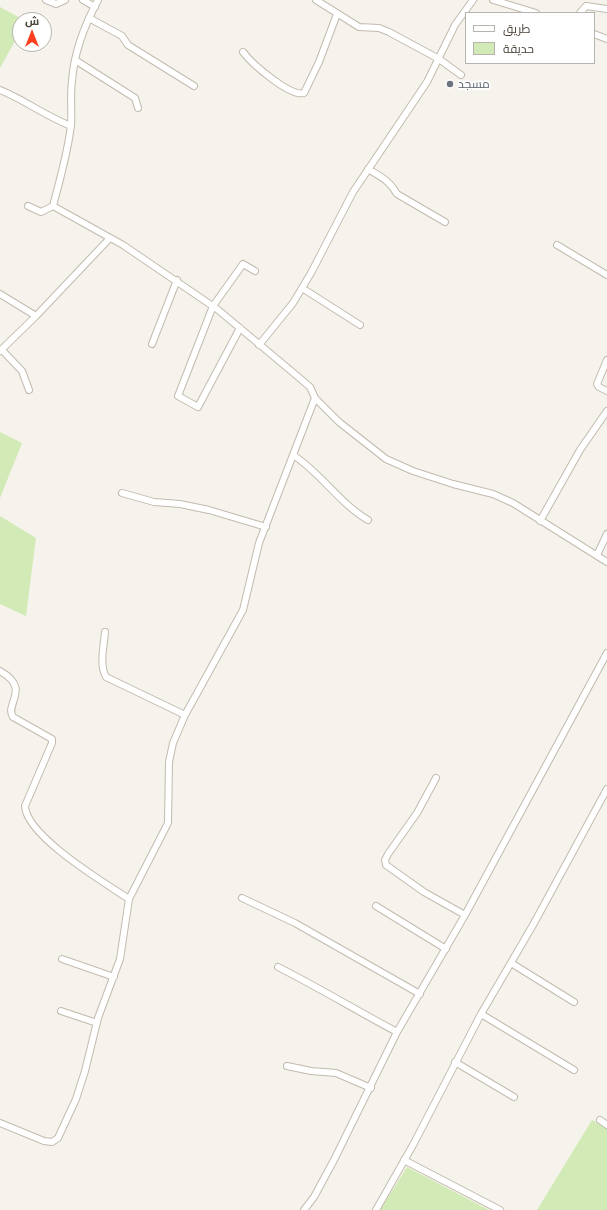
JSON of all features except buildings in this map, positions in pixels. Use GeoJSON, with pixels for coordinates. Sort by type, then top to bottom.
{"type":"FeatureCollection","features":[{"type":"Feature","properties":{"kind":"street"},"geometry":{"type":"LineString","coordinates":[[46,0],[56,4],[65,0]]}},
{"type":"Feature","properties":{"kind":"street"},"geometry":{"type":"LineString","coordinates":[[83,0],[95,6]]}},
{"type":"Feature","properties":{"kind":"street"},"geometry":{"type":"LineString","coordinates":[[28,206],[41,212],[53,206],[71,126],[72,83],[75,60],[83,30],[98,0]]}},
{"type":"Feature","properties":{"kind":"street"},"geometry":{"type":"LineString","coordinates":[[316,0],[359,27],[379,28],[389,32],[439,59],[461,75]]}},
{"type":"Feature","properties":{"kind":"street"},"geometry":{"type":"LineString","coordinates":[[259,345],[293,303],[342,210],[427,82],[455,25],[473,0]]}},
{"type":"Feature","properties":{"kind":"street"},"geometry":{"type":"LineString","coordinates":[[493,0],[533,12]]}},
{"type":"Feature","properties":{"kind":"street"},"geometry":{"type":"LineString","coordinates":[[581,12],[586,6],[607,9]]}},
{"type":"Feature","properties":{"kind":"street"},"geometry":{"type":"LineString","coordinates":[[243,52],[265,74],[294,93],[304,93],[316,69],[337,14]]}},
{"type":"Feature","properties":{"kind":"street"},"geometry":{"type":"LineString","coordinates":[[89,18],[122,36],[128,45],[194,86]]}},
{"type":"Feature","properties":{"kind":"street"},"geometry":{"type":"LineString","coordinates":[[595,34],[607,39]]}},
{"type":"Feature","properties":{"kind":"street"},"geometry":{"type":"LineString","coordinates":[[75,60],[110,80],[134,98],[138,108]]}},
{"type":"Feature","properties":{"kind":"street"},"geometry":{"type":"LineString","coordinates":[[0,90],[24,100],[35,108],[71,126]]}},
{"type":"Feature","properties":{"kind":"street"},"geometry":{"type":"LineString","coordinates":[[368,169],[389,182],[397,194],[445,222]]}},
{"type":"Feature","properties":{"kind":"street"},"geometry":{"type":"LineString","coordinates":[[53,206],[110,238],[177,280],[213,306],[310,387],[315,398],[339,422],[386,459],[400,467],[453,484],[493,494],[512,503],[607,562]]}},
{"type":"Feature","properties":{"kind":"street"},"geometry":{"type":"LineString","coordinates":[[29,390],[22,371],[1,350],[36,316],[110,238]]}},
{"type":"Feature","properties":{"kind":"street"},"geometry":{"type":"LineString","coordinates":[[557,246],[607,275]]}},
{"type":"Feature","properties":{"kind":"street"},"geometry":{"type":"LineString","coordinates":[[240,328],[198,407],[178,396],[213,306],[243,264],[255,271]]}},
{"type":"Feature","properties":{"kind":"street"},"geometry":{"type":"LineString","coordinates":[[152,344],[177,280]]}},
{"type":"Feature","properties":{"kind":"street"},"geometry":{"type":"LineString","coordinates":[[302,288],[360,325]]}},
{"type":"Feature","properties":{"kind":"street"},"geometry":{"type":"LineString","coordinates":[[0,294],[36,316]]}},
{"type":"Feature","properties":{"kind":"street"},"geometry":{"type":"LineString","coordinates":[[607,360],[597,384],[599,387],[607,391]]}},
{"type":"Feature","properties":{"kind":"street"},"geometry":{"type":"LineString","coordinates":[[0,1123],[44,1142],[52,1142],[58,1138],[76,1099],[85,1071],[97,1022],[120,959],[129,899],[168,823],[169,762],[173,743],[185,715],[244,610],[259,543],[315,398]]}},
{"type":"Feature","properties":{"kind":"street"},"geometry":{"type":"LineString","coordinates":[[540,521],[580,450],[607,411]]}},
{"type":"Feature","properties":{"kind":"street"},"geometry":{"type":"LineString","coordinates":[[293,455],[315,472],[358,514],[368,520]]}},
{"type":"Feature","properties":{"kind":"street"},"geometry":{"type":"LineString","coordinates":[[122,493],[154,502],[180,504],[209,510],[266,527]]}},
{"type":"Feature","properties":{"kind":"street"},"geometry":{"type":"LineString","coordinates":[[596,555],[607,534]]}},
{"type":"Feature","properties":{"kind":"street"},"geometry":{"type":"LineString","coordinates":[[105,632],[102,664],[103,672],[106,677],[185,715]]}},
{"type":"Feature","properties":{"kind":"street"},"geometry":{"type":"LineString","coordinates":[[304,1210],[317,1191],[371,1088],[398,1032],[465,915],[607,653]]}},
{"type":"Feature","properties":{"kind":"street"},"geometry":{"type":"LineString","coordinates":[[0,671],[8,676],[15,685],[16,697],[11,710],[13,717],[50,736],[52,739],[52,743],[25,806],[28,818],[59,851],[129,899]]}},
{"type":"Feature","properties":{"kind":"street"},"geometry":{"type":"LineString","coordinates":[[436,778],[417,813],[388,854],[385,860],[386,865],[424,892],[465,915]]}},
{"type":"Feature","properties":{"kind":"street"},"geometry":{"type":"LineString","coordinates":[[376,1210],[481,1014],[511,963],[607,789]]}},
{"type":"Feature","properties":{"kind":"street"},"geometry":{"type":"LineString","coordinates":[[242,898],[295,923],[420,994]]}},
{"type":"Feature","properties":{"kind":"street"},"geometry":{"type":"LineString","coordinates":[[376,906],[446,949]]}},
{"type":"Feature","properties":{"kind":"street"},"geometry":{"type":"LineString","coordinates":[[62,959],[114,977]]}},
{"type":"Feature","properties":{"kind":"street"},"geometry":{"type":"LineString","coordinates":[[511,963],[574,1002]]}},
{"type":"Feature","properties":{"kind":"street"},"geometry":{"type":"LineString","coordinates":[[278,967],[316,986],[364,1015],[398,1032]]}},
{"type":"Feature","properties":{"kind":"street"},"geometry":{"type":"LineString","coordinates":[[61,1011],[97,1022]]}},
{"type":"Feature","properties":{"kind":"street"},"geometry":{"type":"LineString","coordinates":[[481,1014],[574,1070]]}},
{"type":"Feature","properties":{"kind":"street"},"geometry":{"type":"LineString","coordinates":[[455,1062],[514,1097]]}},
{"type":"Feature","properties":{"kind":"street"},"geometry":{"type":"LineString","coordinates":[[287,1066],[311,1071],[336,1073],[371,1088]]}},
{"type":"Feature","properties":{"kind":"street"},"geometry":{"type":"LineString","coordinates":[[600,1120],[607,1125]]}},
{"type":"Feature","properties":{"kind":"street"},"geometry":{"type":"LineString","coordinates":[[404,1160],[500,1210]]}},
{"type":"Feature","properties":{"kind":"green space"},"geometry":{"type":"Polygon","coordinates":[[[0,7],[12,14],[12,46],[0,68],[0,7]]]}},
{"type":"Feature","properties":{"kind":"green space"},"geometry":{"type":"Polygon","coordinates":[[[0,432],[22,443],[0,498],[0,432]]]}},
{"type":"Feature","properties":{"kind":"green space"},"geometry":{"type":"Polygon","coordinates":[[[0,516],[36,538],[26,616],[0,604],[0,516]]]}},
{"type":"Feature","properties":{"kind":"green space"},"geometry":{"type":"Polygon","coordinates":[[[592,1120],[607,1128],[607,1210],[537,1210],[592,1120]]]}},
{"type":"Feature","properties":{"kind":"green space"},"geometry":{"type":"Polygon","coordinates":[[[407,1167],[489,1210],[380,1210],[407,1167]]]}},
{"type":"Feature","properties":{"kind":"place","name":"مسجد"},"geometry":{"type":"Point","coordinates":[450,84]}}]}
